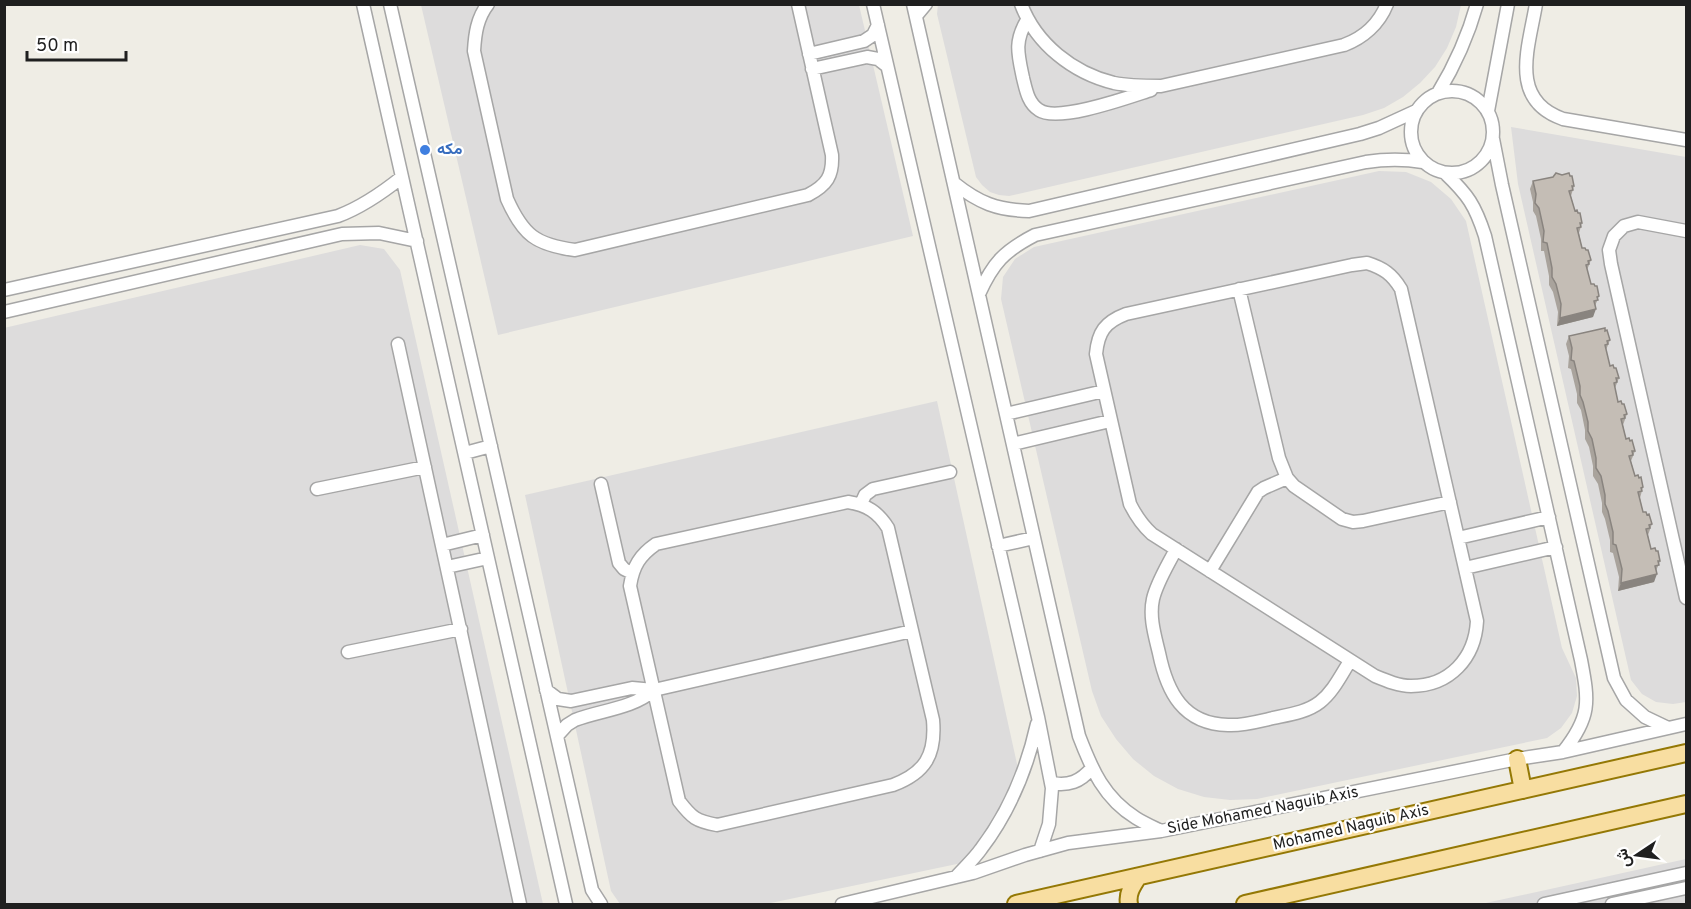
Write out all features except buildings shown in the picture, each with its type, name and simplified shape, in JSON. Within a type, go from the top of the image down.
[{"type":"main road","name":"Mohamed Naguib Axis","points":[[1018,904],[1686,753]]},
{"type":"main road","points":[[1517,759],[1523,790]]},
{"type":"main road","points":[[1245,904],[1686,804]]},
{"type":"main road","points":[[1129,904],[1130,888],[1138,877]]},
{"type":"street","points":[[363,4],[566,904]]},
{"type":"street","points":[[390,4],[596,903]]},
{"type":"street","points":[[488,4],[476,29],[474,51],[507,199],[516,220],[532,237],[553,247],[575,250],[808,195],[828,180],[832,167],[832,155],[798,4]]},
{"type":"street","points":[[873,4],[1052,783],[1049,824],[1040,851]]},
{"type":"street","points":[[926,4],[914,10],[1079,736],[1101,786],[1136,818],[1161,831]]},
{"type":"street","points":[[1022,4],[1027,20],[1040,37],[1073,66],[1093,76],[1125,85],[1161,87]]},
{"type":"street","points":[[1027,20],[1019,36],[1018,55],[1028,97],[1040,111],[1049,115],[1058,115],[1114,102],[1161,87],[1344,45],[1357,40],[1372,27],[1387,4]]},
{"type":"street","points":[[1438,93],[1462,47],[1477,4]]},
{"type":"street","points":[[1488,111],[1508,4]]},
{"type":"street","points":[[1536,4],[1525,68],[1528,88],[1539,105],[1554,116],[1563,119],[1686,140]]},
{"type":"street","points":[[809,54],[864,41],[873,35],[878,25]]},
{"type":"street","points":[[812,69],[867,57],[878,59],[888,66]]},
{"type":"street","points":[[1493,139],[1489,151],[1481,162],[1471,169],[1458,173],[1445,173],[1423,162],[1415,151],[1411,138],[1411,124],[1416,111],[1425,100],[1438,93],[1452,90],[1466,93],[1479,100],[1488,111],[1493,124],[1493,139],[1505,197],[1614,678],[1626,700],[1645,717],[1668,728]]},
{"type":"street","points":[[954,183],[970,196],[988,205],[1008,210],[1029,211],[1360,134],[1416,111]]},
{"type":"street","points":[[979,294],[1000,258],[1016,244],[1035,235],[1366,162],[1385,159],[1423,162]]},
{"type":"street","points":[[1445,173],[1464,191],[1477,212],[1485,236],[1586,685],[1586,710],[1578,734],[1563,752]]},
{"type":"street","points":[[4,290],[338,216],[371,200],[402,177]]},
{"type":"street","points":[[1686,231],[1638,222],[1624,226],[1614,236],[1609,250],[1686,598]]},
{"type":"street","points":[[4,312],[342,234],[379,233],[417,241]]},
{"type":"street","points":[[1366,263],[1381,267],[1393,276],[1401,289],[1478,621],[1477,636],[1468,655],[1454,671],[1442,679],[1410,686],[1375,676],[1152,534],[1135,515],[1130,504],[1110,421],[1096,354],[1097,340],[1103,328],[1113,319],[1126,314],[1239,289],[1366,263]]},
{"type":"street","points":[[1239,289],[1279,458],[1287,478],[1294,486],[1342,519],[1353,522],[1450,502]]},
{"type":"street","points":[[398,344],[520,904]]},
{"type":"street","points":[[1006,414],[1104,391]]},
{"type":"street","points":[[1013,444],[1110,421]]},
{"type":"street","points":[[465,453],[491,446]]},
{"type":"street","points":[[317,489],[425,467]]},
{"type":"street","points":[[861,504],[865,495],[873,489],[950,472]]},
{"type":"street","points":[[1210,571],[1258,492],[1287,478]]},
{"type":"street","points":[[601,484],[619,563],[632,573]]},
{"type":"street","points":[[848,502],[872,509],[888,528],[933,720],[935,737],[931,754],[922,768],[909,779],[893,785],[717,825],[702,822],[688,814],[680,801],[654,690],[630,586],[632,573],[637,561],[645,551],[657,544],[848,502]]},
{"type":"street","points":[[1458,538],[1549,517]]},
{"type":"street","points":[[442,545],[483,535]]},
{"type":"street","points":[[998,546],[1034,538]]},
{"type":"street","points":[[1465,568],[1556,547]]},
{"type":"street","points":[[1176,549],[1156,590],[1151,609],[1161,666],[1167,685],[1175,699],[1192,714],[1214,724],[1230,726],[1298,713],[1321,702],[1350,661]]},
{"type":"street","points":[[447,567],[488,558]]},
{"type":"street","points":[[348,652],[460,629]]},
{"type":"street","points":[[546,690],[558,699],[571,701],[632,688],[654,690],[912,631]]},
{"type":"street","points":[[557,736],[575,720],[633,704],[654,690]]},
{"type":"street","points":[[956,877],[988,840],[1014,795],[1029,757],[1038,717]]},
{"type":"street","name":"Side Mohamed Naguib Axis","points":[[842,904],[973,873],[1025,855],[1077,842],[1161,831],[1517,759],[1563,752],[1686,724]]},
{"type":"street","points":[[1052,783],[1063,785],[1074,783],[1092,768]]},
{"type":"street","points":[[1544,904],[1686,873]]},
{"type":"street","points":[[1629,885],[1632,900]]},
{"type":"street","points":[[1612,904],[1632,900],[1659,899],[1686,888]]},
{"type":"shaded area","points":[[938,4],[1461,5],[1456,27],[1435,67],[1403,97],[1384,108],[1363,115],[1009,196],[990,192],[976,177],[937,14]]},
{"type":"shaded area","points":[[421,5],[859,5],[913,236],[498,335]]},
{"type":"shaded area","points":[[1511,127],[1686,157],[1686,702],[1673,704],[1656,702],[1642,694],[1631,680],[1518,184]]},
{"type":"shaded area","points":[[1379,171],[1406,172],[1431,182],[1451,199],[1466,221],[1562,648],[1576,678],[1577,696],[1572,713],[1561,728],[1547,738],[1257,799],[1230,800],[1204,797],[1178,789],[1154,776],[1133,759],[1101,716],[1092,691],[1001,299],[1003,277],[1015,259],[1034,247]]},
{"type":"shaded area","points":[[360,245],[384,249],[400,270],[543,904],[5,904],[4,328]]},
{"type":"shaded area","points":[[937,401],[1019,773],[1016,798],[1008,821],[994,842],[976,860],[766,904],[620,904],[611,891],[525,495]]},
{"type":"shaded area","points":[[1686,859],[1686,904],[1481,904],[1573,884]]},
{"type":"place","name":"مكه","points":[[425,150]]}]
